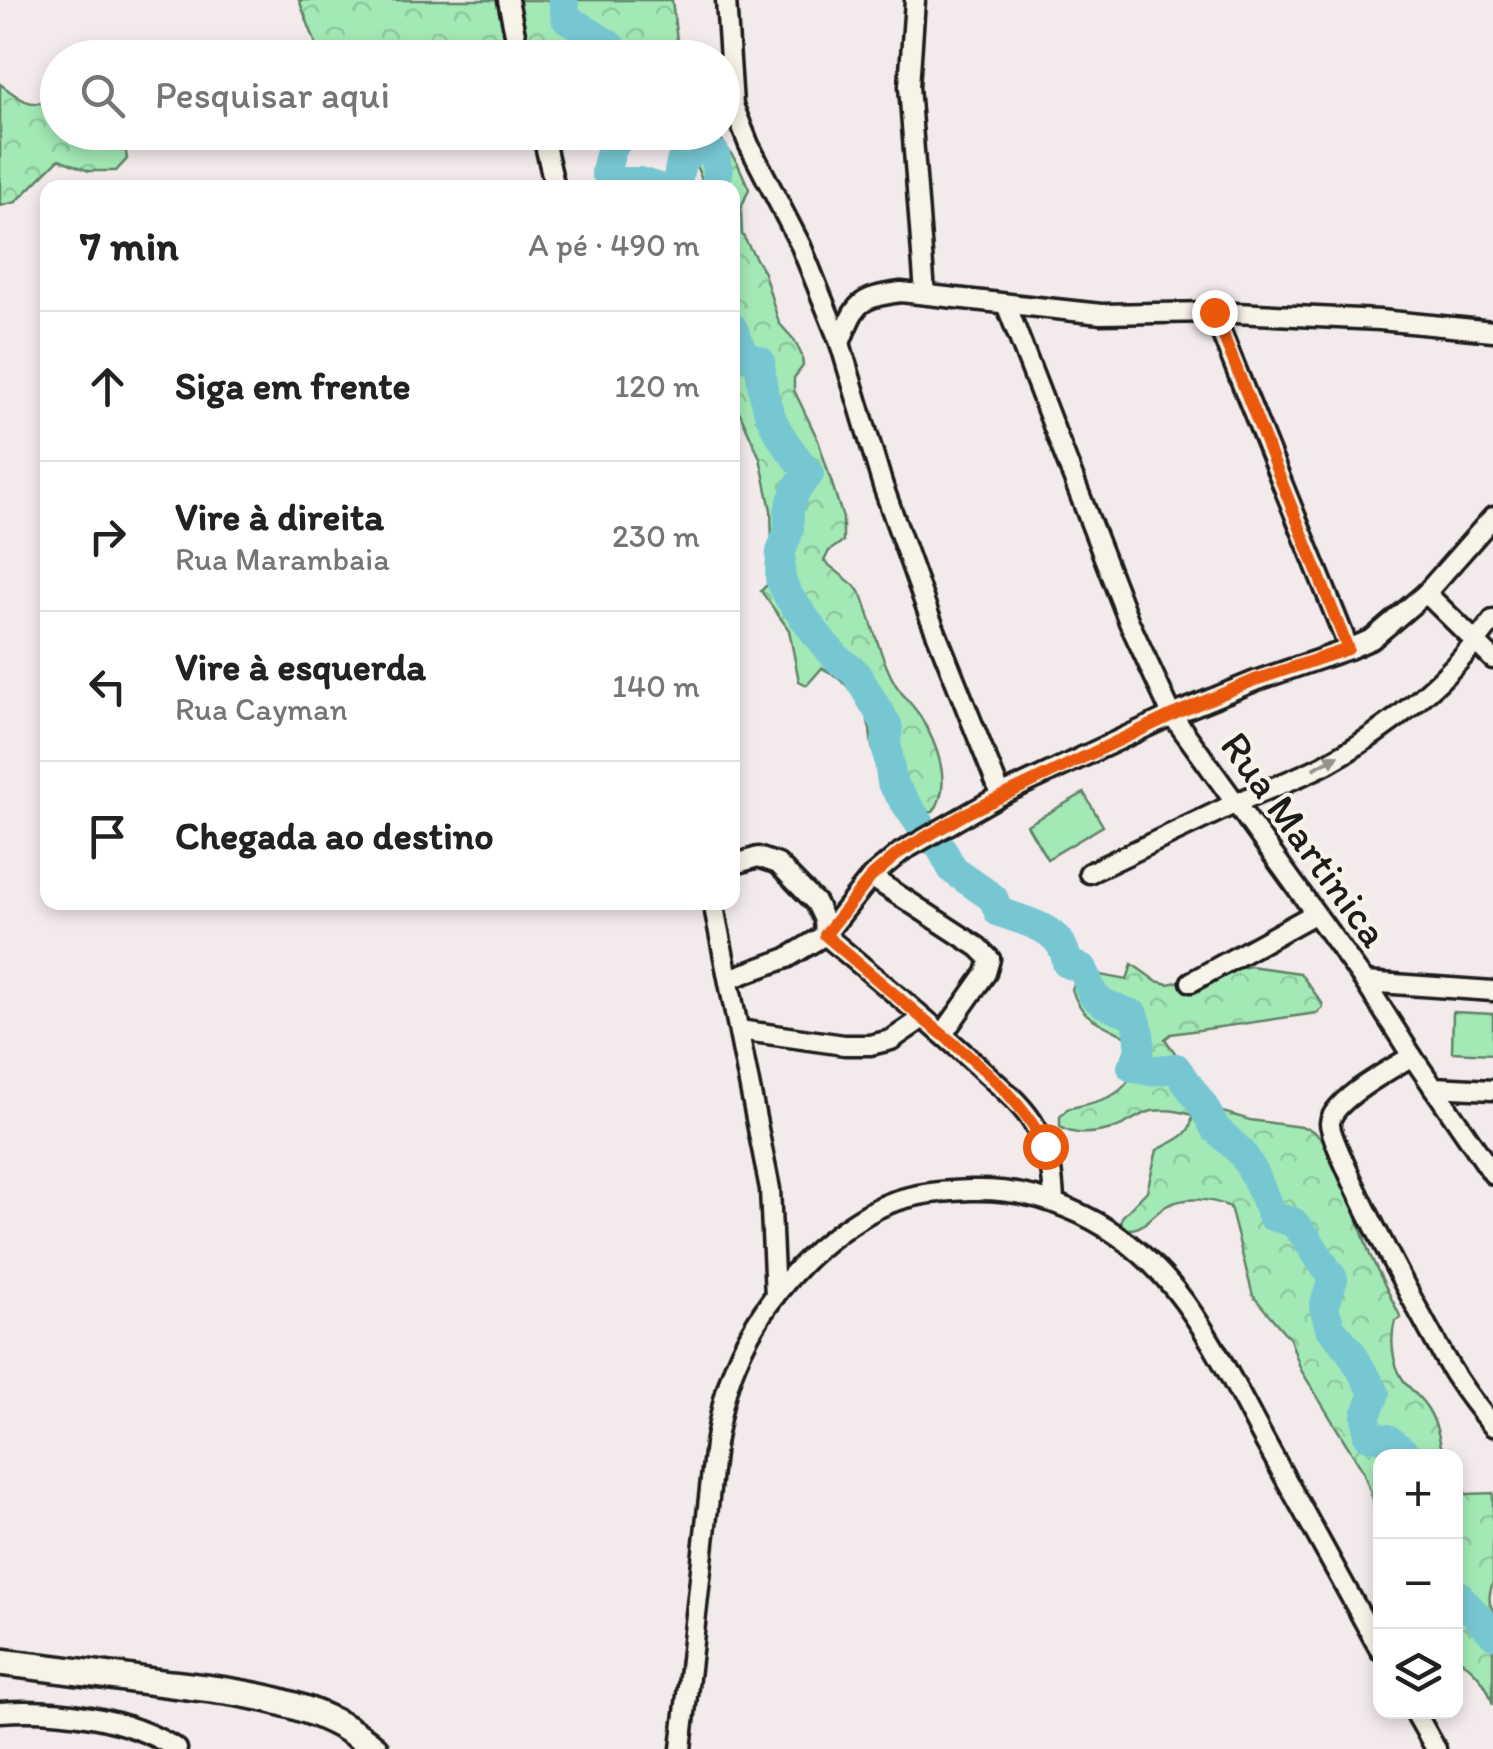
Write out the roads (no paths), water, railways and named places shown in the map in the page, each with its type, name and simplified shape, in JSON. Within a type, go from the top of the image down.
[{"type":"main road","points":[[0,1662],[286,1703],[341,1726],[375,1749]]},
{"type":"street","points":[[508,0],[516,40]]},
{"type":"street","points":[[726,0],[729,40]]},
{"type":"street","points":[[915,0],[909,86],[926,293]]},
{"type":"street","points":[[740,123],[800,246],[840,343],[883,486],[1001,795]]},
{"type":"street","points":[[546,150],[553,180]]},
{"type":"street","points":[[840,343],[854,310],[863,302],[901,292],[1101,314],[1214,312],[1380,320],[1493,332]]},
{"type":"street","name":"Rua Martinica","points":[[1006,304],[1128,622],[1172,715],[1365,982],[1493,1174]]},
{"type":"street","points":[[1214,312],[1348,649]]},
{"type":"street","points":[[729,979],[787,958],[825,935],[871,877],[900,852],[1001,795],[1255,680],[1372,639],[1426,593],[1493,517]]},
{"type":"street","points":[[1426,593],[1493,659]]},
{"type":"street","points":[[1089,873],[1322,766],[1376,733],[1409,709],[1476,643],[1493,620]]},
{"type":"street","points":[[740,863],[758,857],[778,864],[816,903],[824,920],[825,935],[1020,1106],[1034,1124],[1051,1162],[1054,1202]]},
{"type":"street","points":[[871,877],[978,947],[990,959],[986,973],[942,1034]]},
{"type":"street","points":[[715,910],[770,1189],[775,1296]]},
{"type":"street","points":[[1191,982],[1314,914]]},
{"type":"street","points":[[1365,982],[1493,992]]},
{"type":"street","points":[[739,1030],[870,1045],[891,1040],[923,1018]]},
{"type":"street","points":[[1412,1056],[1346,1099],[1330,1126],[1343,1162],[1432,1336],[1456,1378],[1493,1426]]},
{"type":"street","points":[[1433,1087],[1493,1090]]},
{"type":"street","points":[[681,1749],[715,1444],[737,1362],[775,1296],[814,1251],[874,1210],[906,1197],[986,1190],[1054,1202],[1108,1227],[1153,1262],[1213,1346],[1373,1637]]},
{"type":"street","points":[[0,1712],[24,1710],[94,1718],[133,1728],[177,1749]]},
{"type":"street","points":[[1419,1719],[1436,1749]]},
{"type":"waterway","points":[[563,0],[566,18],[602,40]]},
{"type":"waterway","points":[[612,150],[606,172],[615,180]]},
{"type":"waterway","points":[[678,180],[681,162],[693,150]]},
{"type":"waterway","points":[[706,150],[715,154],[716,180]]},
{"type":"waterway","points":[[740,345],[745,356],[760,361],[764,395],[773,422],[809,474],[796,489],[789,511],[780,579],[823,643],[855,672],[888,727],[886,742],[892,783],[953,870],[993,898],[999,912],[1051,934],[1064,951],[1067,963],[1083,969],[1093,995],[1134,1015],[1140,1042],[1132,1067],[1149,1071],[1176,1068],[1215,1128],[1242,1153],[1272,1216],[1293,1222],[1333,1279],[1324,1307],[1330,1327],[1350,1351],[1375,1393],[1366,1416],[1368,1436],[1388,1439],[1400,1449]]},
{"type":"waterway","points":[[1463,1601],[1493,1634]]}]
